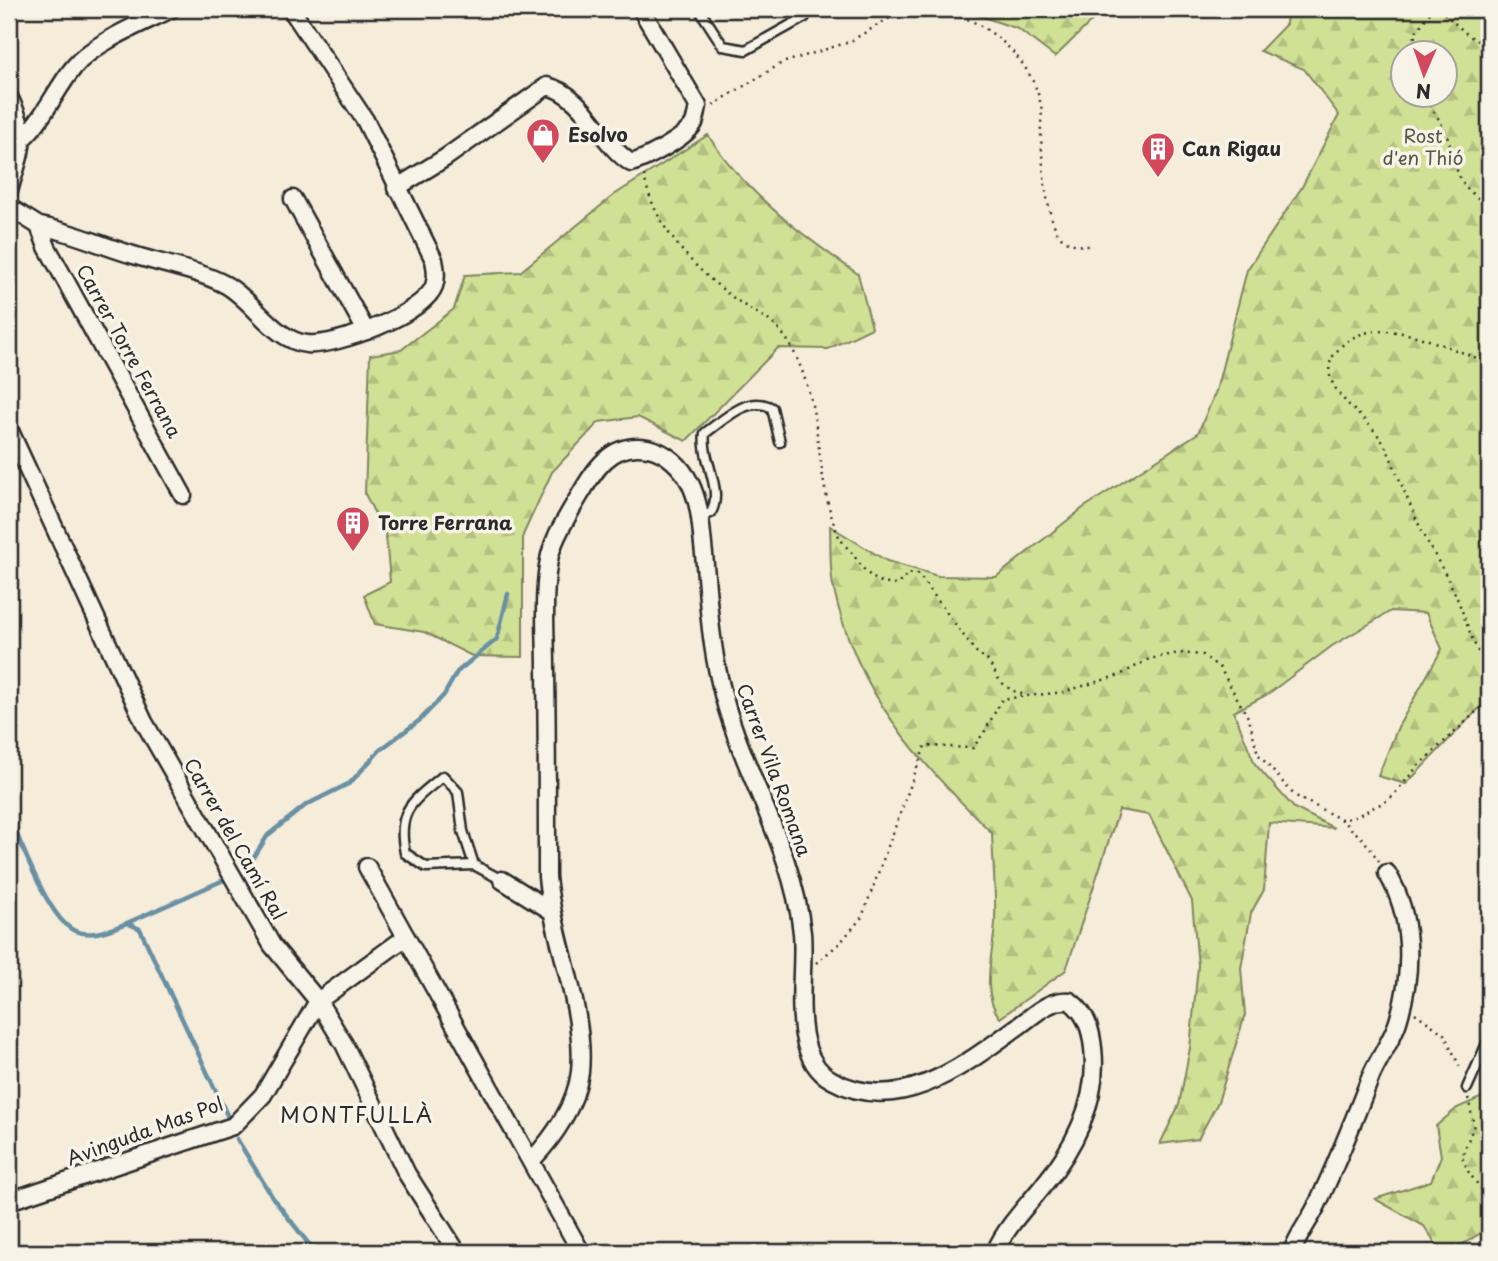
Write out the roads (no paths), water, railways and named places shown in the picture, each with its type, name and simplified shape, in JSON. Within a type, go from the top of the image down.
[{"type":"street","points":[[24,137],[35,127],[76,64],[126,31],[172,9]]},
{"type":"street","points":[[291,9],[365,120],[396,188],[445,158],[547,86],[560,89],[578,105],[617,154],[631,163],[644,159],[693,125],[698,106],[641,9]]},
{"type":"street","points":[[9,97],[22,122],[24,137],[9,191]]},
{"type":"street","name":"Carrer Torre Ferrana","points":[[9,207],[39,226],[67,231],[96,244],[225,284],[290,340],[308,344],[366,331],[422,301],[434,288],[434,260],[396,188]]},
{"type":"street","points":[[293,199],[366,331]]},
{"type":"street","name":"Carrer Torre Ferrana","points":[[39,226],[183,495]]},
{"type":"street","name":"Carrer del Camí Ral","points":[[9,429],[144,722],[272,945],[318,1002],[344,1044],[407,1174],[457,1252]]},
{"type":"street","name":"Carrer Vila Romana","points":[[532,1160],[552,1139],[575,1094],[580,1072],[570,989],[550,910],[547,877],[545,605],[550,553],[558,532],[604,459],[617,450],[631,447],[664,454],[678,465],[689,480],[700,517],[719,680],[732,725],[790,875],[802,934],[803,1036],[809,1059],[832,1080],[860,1089],[896,1091],[940,1079],[1052,1003],[1070,1001],[1084,1016],[1090,1032],[1094,1068],[1092,1091],[1079,1132],[1047,1181],[1003,1235],[995,1252]]},
{"type":"street","points":[[366,867],[582,1252]]},
{"type":"street","points":[[1292,1252],[1297,1236],[1315,1209],[1374,1070],[1399,1019],[1409,952],[1407,922],[1397,890],[1387,873]]},
{"type":"street","points":[[502,880],[550,910]]},
{"type":"street","points":[[318,1002],[406,937]]},
{"type":"street","name":"Avinguda Mas Pol","points":[[9,1201],[233,1126],[263,1095],[290,1054],[318,1002]]},
{"type":"lane","points":[[699,9],[723,46],[746,50],[805,17]]},
{"type":"lane","points":[[700,517],[711,513],[716,496],[703,444],[705,433],[750,403],[765,404],[772,408],[780,442]]},
{"type":"lane","points":[[474,865],[463,831],[458,792],[443,776],[410,804],[404,816],[401,835],[405,853],[426,867],[474,865],[502,880]]},
{"type":"lane","points":[[1467,1088],[1489,1039]]},
{"type":"waterway","points":[[249,865],[268,835],[306,805],[350,783],[380,750],[420,720],[444,695],[457,672],[497,639],[508,594]]},
{"type":"waterway","points":[[9,816],[46,897],[65,924],[75,931],[88,934],[127,923],[140,929],[228,1117]]},
{"type":"waterway","points":[[127,923],[226,879]]},
{"type":"waterway","points":[[237,1139],[273,1198],[315,1252]]},
{"type":"place","name":"Esolvo","points":[[543,165]]},
{"type":"place","name":"Can Rigau","points":[[1158,179]]},
{"type":"place","name":"Torre Ferrana","points":[[353,553]]},
{"type":"district","name":"MONTFULLÀ","points":[[357,1116]]},
{"type":"park label","name":"Rost d'en Thió","points":[[1423,147]]}]
